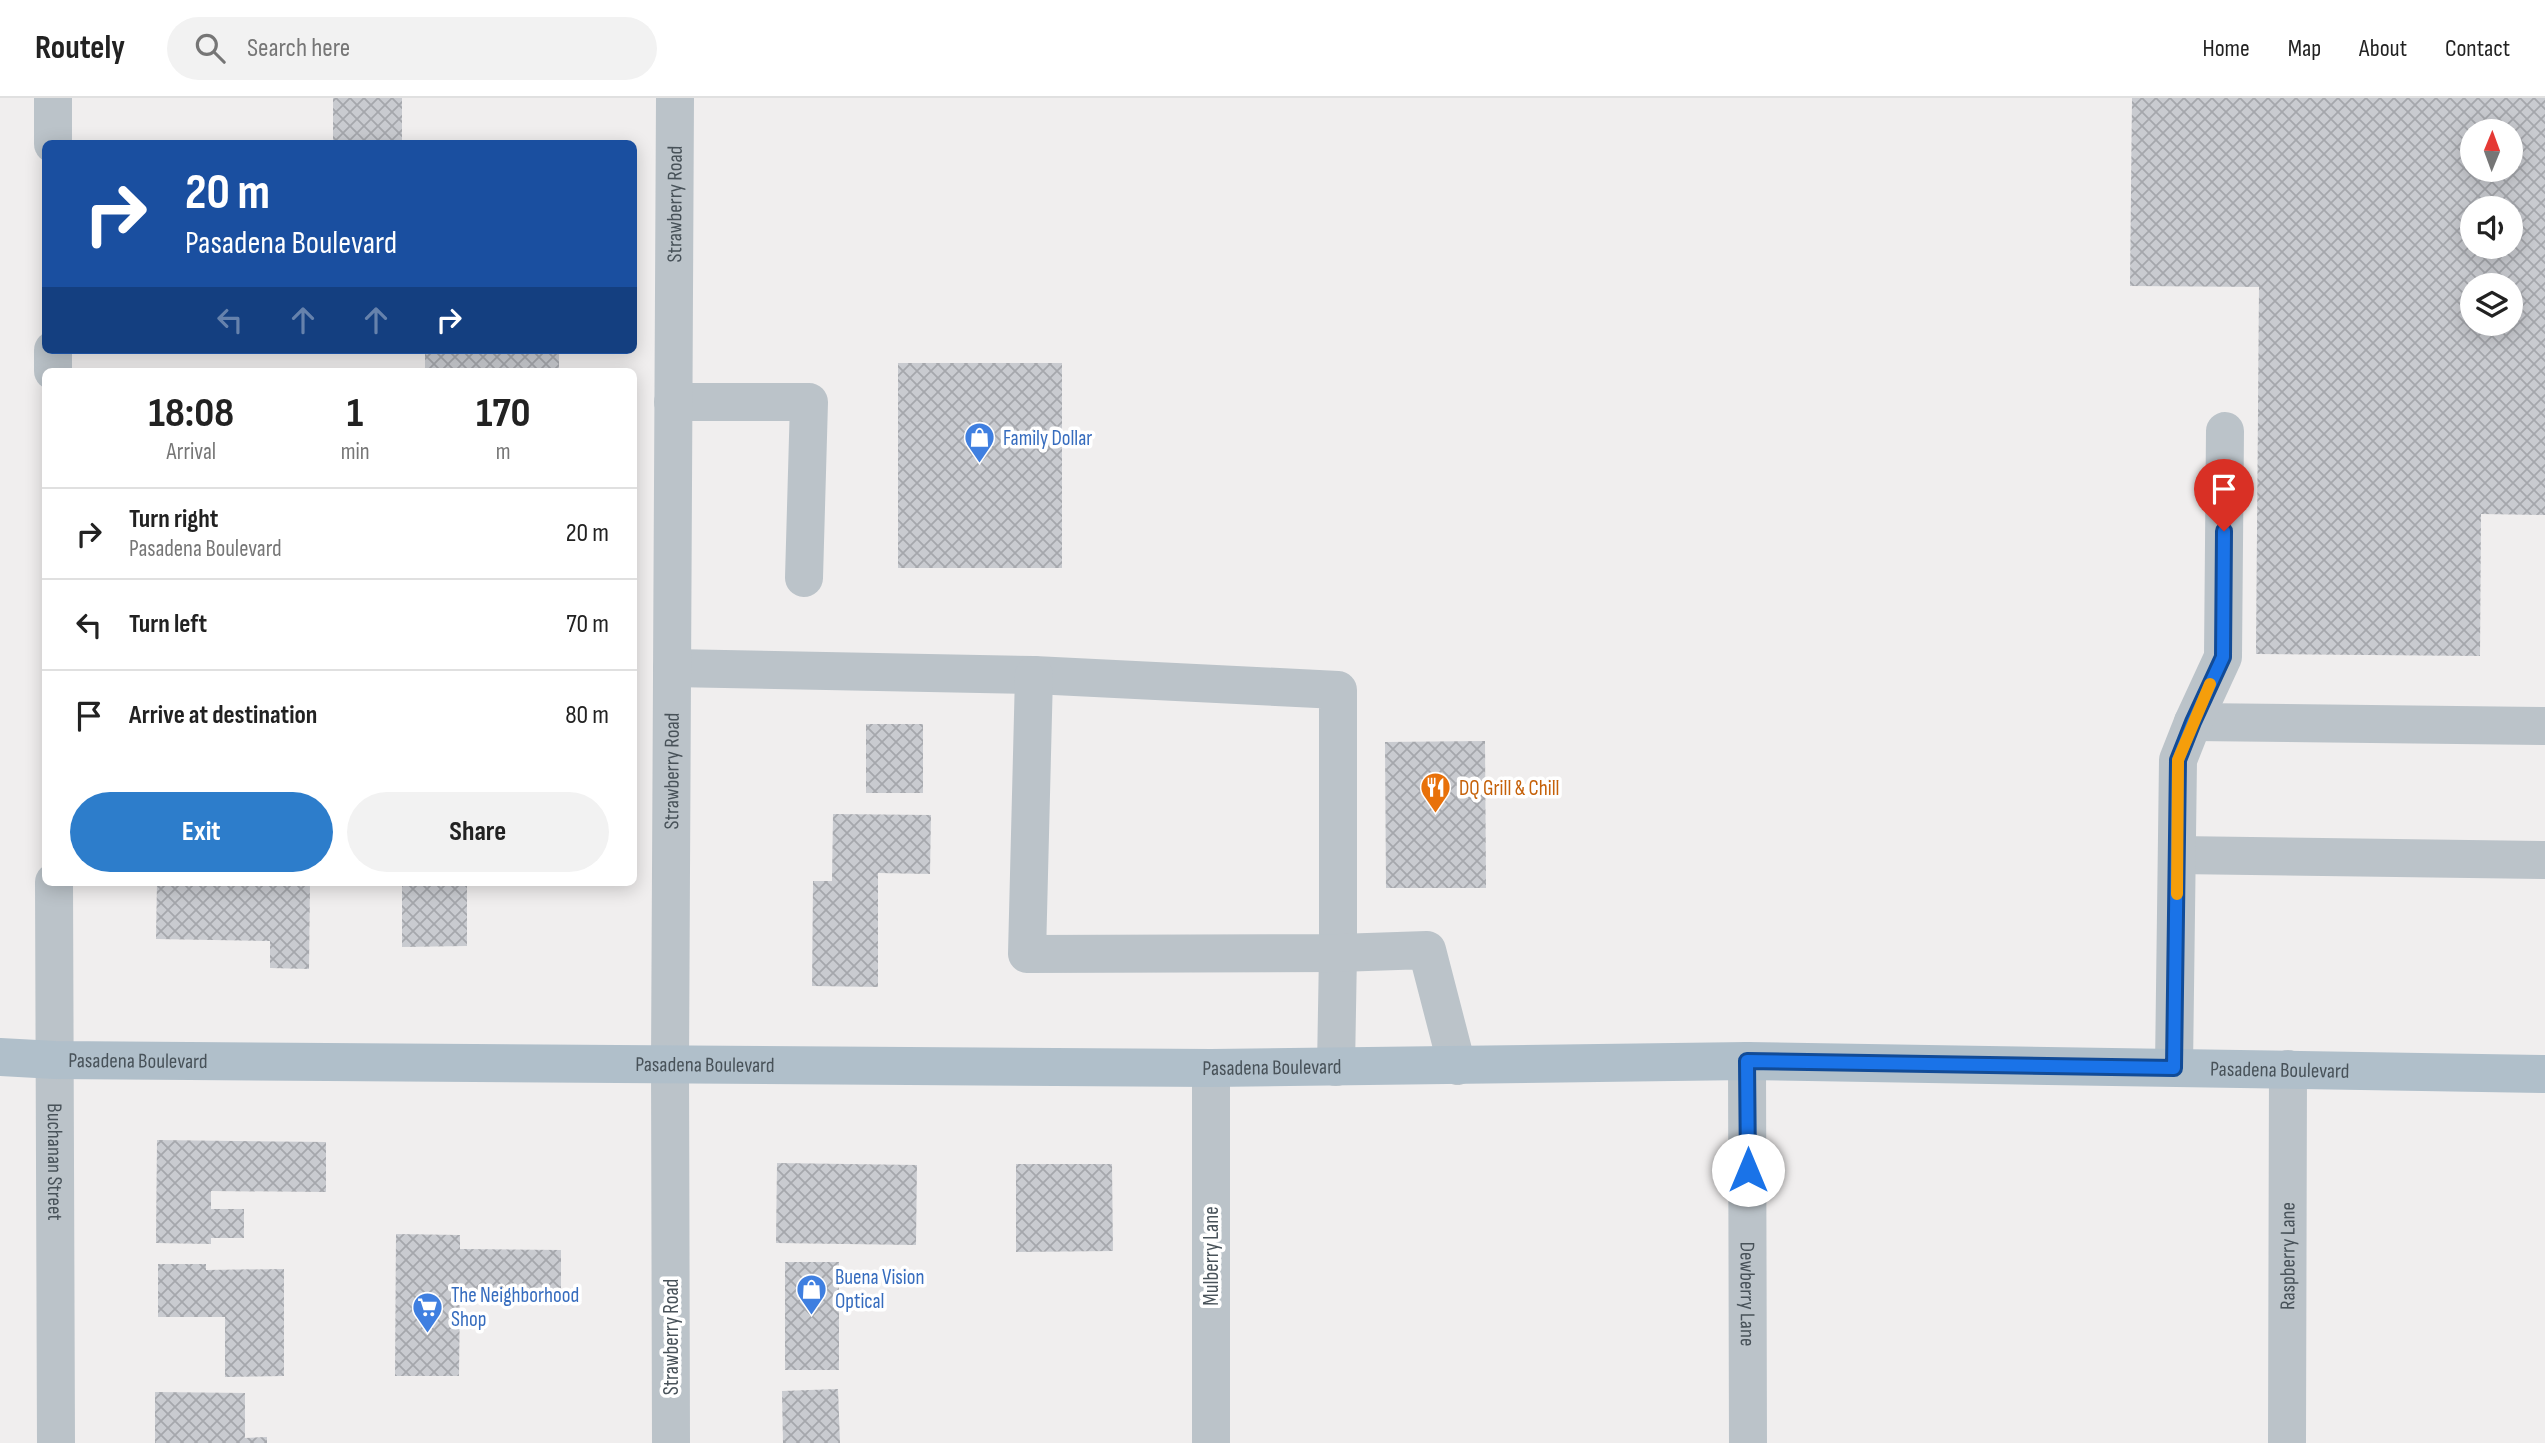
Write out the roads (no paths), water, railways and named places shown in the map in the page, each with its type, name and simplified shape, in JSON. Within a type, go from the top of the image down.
[{"type":"main road","name":"Pasadena Boulevard","points":[[0,1057],[55,1060],[1211,1068],[1747,1061],[2545,1074]]},
{"type":"street","points":[[52,98],[53,140]]},
{"type":"street","name":"Strawberry Road","points":[[671,1443],[670,1064],[675,98]]},
{"type":"street","points":[[673,402],[809,402],[804,578]]},
{"type":"street","points":[[2174,1068],[2178,760],[2223,657],[2225,431]]},
{"type":"street","points":[[672,668],[1034,675],[1338,690],[1336,1067]]},
{"type":"street","points":[[1034,675],[1027,954],[1338,953],[1427,950],[1457,1066]]},
{"type":"street","points":[[2193,722],[2545,726]]},
{"type":"street","points":[[2177,855],[2545,860]]},
{"type":"street","name":"Buchanan Street","points":[[54,886],[56,1443]]},
{"type":"street","name":"Dewberry Lane","points":[[1747,1061],[1748,1443]]},
{"type":"street","name":"Mulberry Lane","points":[[1211,1068],[1211,1443]]},
{"type":"street","name":"Raspberry Lane","points":[[2287,1443],[2288,1069]]},
{"type":"place","name":"Family Dollar","points":[[980,465]]},
{"type":"place","name":"DQ Grill & Chill","points":[[1436,815]]},
{"type":"place","name":"Buena Vision Optical","points":[[812,1316]]},
{"type":"place","name":"The Neighborhood Shop","points":[[428,1334]]}]
